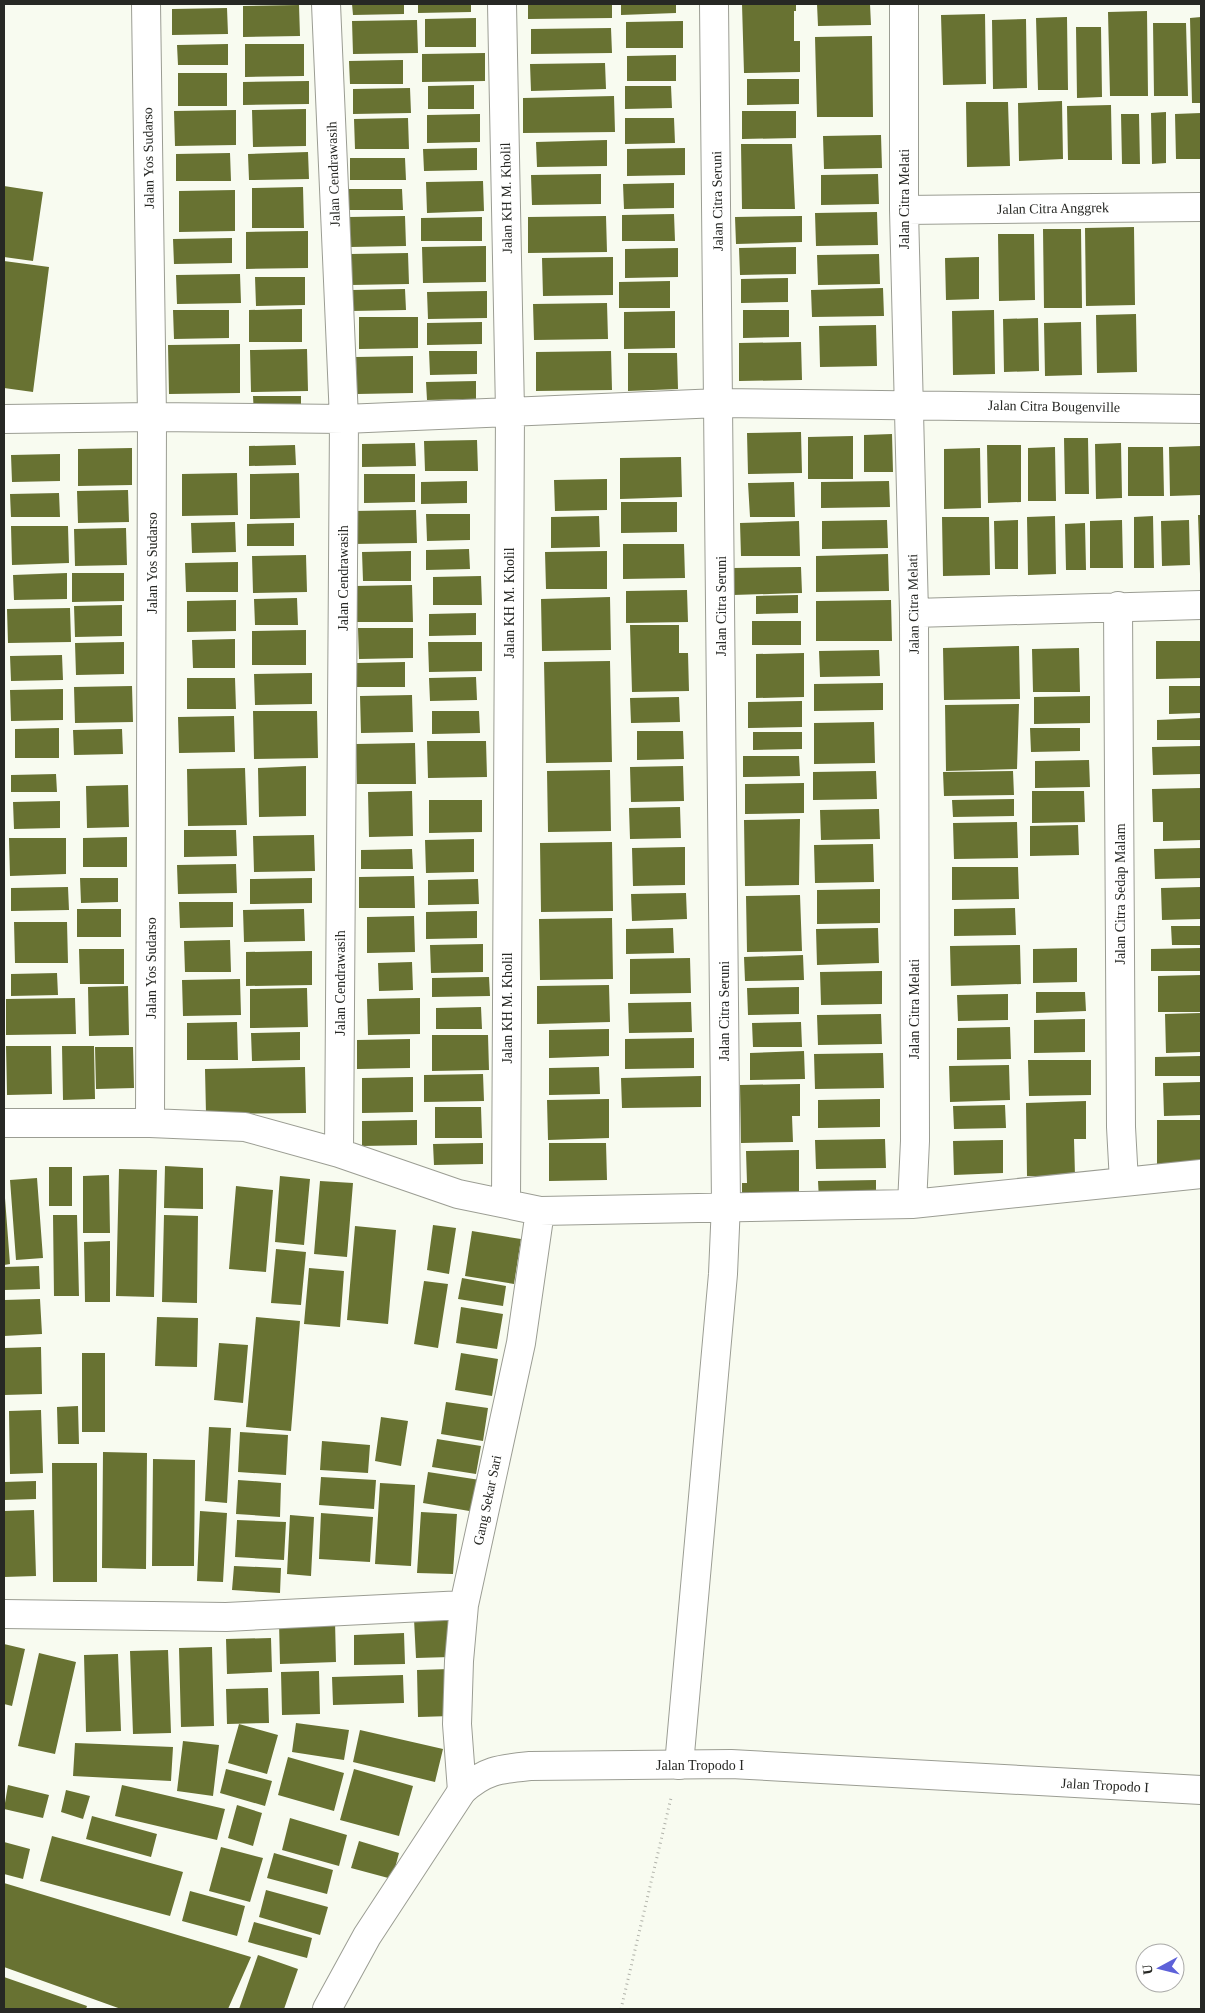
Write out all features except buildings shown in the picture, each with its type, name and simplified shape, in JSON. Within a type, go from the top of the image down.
[{"type":"street","name":"Jalan Yos Sudarso","points":[[146,4],[152,416],[150,1122]]},
{"type":"street","name":"Jalan Cendrawasih","points":[[326,4],[344,419],[339,1153]]},
{"type":"street","name":"Jalan KH M. Kholil","points":[[502,4],[510,411],[506,1203]]},
{"type":"street","name":"Jalan Citra Seruni","points":[[679,1764],[723,1274],[726,1208],[714,4]]},
{"type":"street","name":"Jalan Citra Melati","points":[[904,4],[904,210],[914,613],[914,1141],[912,1204]]},
{"type":"street","name":"Jalan Citra Anggrek","points":[[904,210],[1201,207]]},
{"type":"street","name":"Jalan Citra Bougenville","points":[[4,419],[152,416],[344,419],[719,403],[1201,408]]},
{"type":"street","points":[[914,613],[1201,604]]},
{"type":"street","name":"Jalan Citra Sedap Malam","points":[[1118,606],[1121,1117],[1124,1182]]},
{"type":"street","points":[[4,1123],[150,1122],[245,1128],[339,1153],[458,1194],[540,1211],[912,1204],[1201,1174]]},
{"type":"street","name":"Gang Sekar Sari","points":[[462,1791],[457,1724],[459,1660],[464,1605],[522,1343],[540,1211]]},
{"type":"street","points":[[4,1614],[226,1617],[464,1605]]},
{"type":"street","name":"Jalan Tropodo I","points":[[327,2009],[367,1936],[462,1791],[478,1776],[503,1769],[530,1766],[731,1764],[1201,1790]]},
{"type":"path","points":[[621,2009],[679,1764]]}]
